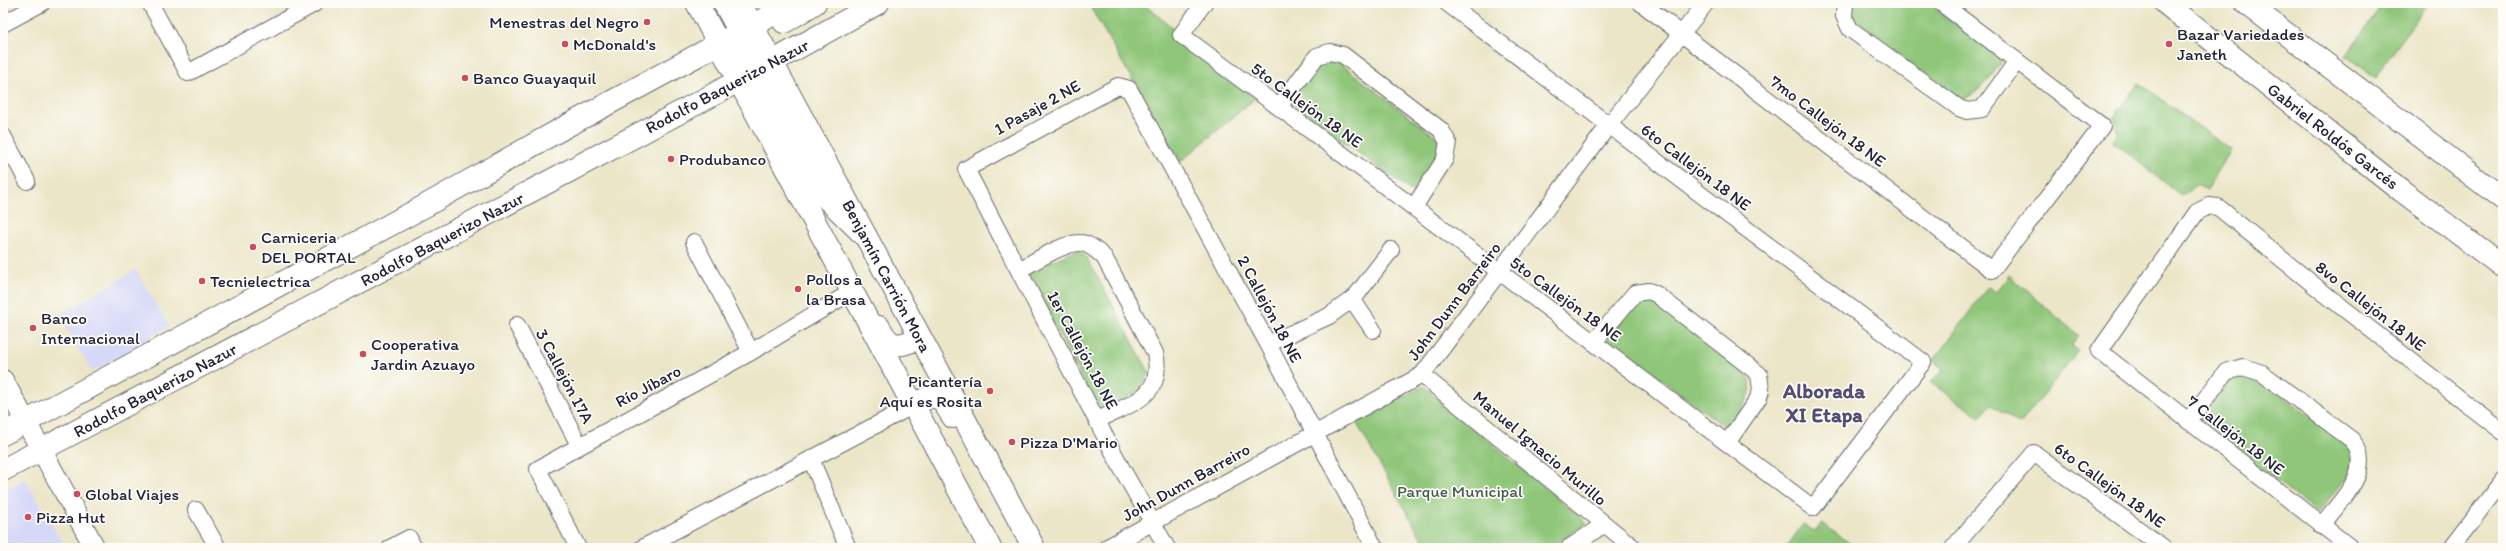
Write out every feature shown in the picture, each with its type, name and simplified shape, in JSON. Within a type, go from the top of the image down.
[{"type":"main road","name":"Benjamín Carrión Mora","points":[[697,3],[719,44],[751,72],[865,236],[1034,548]]},
{"type":"main road","points":[[724,3],[748,38]]},
{"type":"main road","points":[[740,3],[748,38],[758,61],[751,72],[737,55],[748,38],[794,3]]},
{"type":"main road","points":[[719,44],[734,43],[748,38],[815,3]]},
{"type":"main road","name":"Rodolfo Baquerizo Nazur","points":[[3,470],[878,3]]},
{"type":"main road","name":"Gabriel Roldós Garcés","points":[[2165,3],[2402,191],[2503,267]]},
{"type":"main road","points":[[2246,3],[2503,199]]},
{"type":"main road","name":"Rodolfo Baquerizo Nazur","points":[[3,434],[719,44]]},
{"type":"main road","name":"Benjamín Carrión Mora","points":[[751,72],[853,291],[990,548]]},
{"type":"main road","points":[[853,291],[862,298],[889,342],[902,345],[920,337]]},
{"type":"main road","points":[[914,405],[929,397],[940,397],[970,445],[991,469]]},
{"type":"street","points":[[3,24],[42,3]]},
{"type":"street","points":[[150,3],[188,73],[314,4]]},
{"type":"street","name":"5to Callejón 18 NE","points":[[1204,3],[1181,35],[1414,207],[1499,274],[1594,342],[1813,508]]},
{"type":"street","name":"6to Callejón 18 NE","points":[[1446,3],[1923,362],[1813,508]]},
{"type":"street","name":"7mo Callejón 18 NE","points":[[1641,3],[1992,270],[2102,126],[2017,61]]},
{"type":"street","name":"John Dunn Barreiro","points":[[1106,548],[1422,375],[1609,125],[1683,35],[1706,3]]},
{"type":"street","points":[[1845,3],[1844,16],[1850,29],[1959,108],[1967,111],[1982,109],[2017,61],[1941,3]]},
{"type":"street","points":[[1279,107],[1317,56],[1330,52],[1343,55],[1441,130],[1448,142],[1445,159],[1414,207]]},
{"type":"street","name":"1 Pasaje 2 NE","points":[[966,169],[1113,87],[1123,86],[1129,89]]},
{"type":"street","name":"2 Callejón 18 NE","points":[[1129,89],[1268,344],[1375,548]]},
{"type":"street","points":[[3,136],[27,181]]},
{"type":"street","name":"1er Callejón 18 NE","points":[[966,169],[1098,420],[1122,469],[1167,548]]},
{"type":"street","name":"8vo Callejón 18 NE","points":[[2099,351],[2197,212],[2209,206],[2218,207],[2325,294],[2503,432]]},
{"type":"street","points":[[694,242],[751,352]]},
{"type":"street","points":[[1019,270],[1068,245],[1080,243],[1093,247],[1104,257],[1155,353],[1158,367],[1156,382],[1147,394],[1098,420]]},
{"type":"street","points":[[1268,344],[1329,316],[1352,299],[1391,250]]},
{"type":"street","name":"Río Jíbaro","points":[[578,548],[538,469],[579,445],[751,352],[853,291]]},
{"type":"street","points":[[1594,342],[1635,293],[1649,292],[1662,299],[1759,374],[1761,390],[1759,397],[1727,443]]},
{"type":"street","points":[[1352,299],[1372,330]]},
{"type":"street","name":"3 Callejón 17A","points":[[517,325],[579,445]]},
{"type":"street","name":"7 Callejón 18 NE","points":[[2099,351],[2351,548]]},
{"type":"street","points":[[2188,421],[2226,372],[2243,367],[2262,373],[2352,440],[2358,448],[2361,458],[2358,478],[2321,526]]},
{"type":"street","name":"Manuel Ignacio Murillo","points":[[1422,375],[1603,525],[1634,548]]},
{"type":"street","points":[[3,380],[95,548]]},
{"type":"street","points":[[642,548],[914,405]]},
{"type":"street","name":"6to Callejón 18 NE","points":[[1953,548],[2034,453],[2164,548]]},
{"type":"street","points":[[811,459],[848,548]]},
{"type":"street","points":[[2451,548],[2503,480]]},
{"type":"street","points":[[196,510],[218,548]]},
{"type":"street","points":[[1569,548],[1603,525]]},
{"type":"street","points":[[390,548],[409,538],[414,548]]},
{"type":"shaded area","points":[[136,270],[169,326],[92,372],[59,315]]},
{"type":"shaded area","points":[[25,479],[66,548],[3,548],[3,491]]},
{"type":"green space","points":[[1088,3],[1142,3],[1258,96],[1180,162]]},
{"type":"green space","points":[[1853,3],[1926,3],[2003,60],[1977,91],[1964,99],[1956,101],[1854,26],[1849,14]]},
{"type":"green space","points":[[2384,3],[2429,3],[2375,77],[2346,56]]},
{"type":"green space","points":[[1326,61],[1337,61],[1439,139],[1440,147],[1437,162],[1429,175],[1414,193],[1289,102],[1316,65]]},
{"type":"green space","points":[[2139,83],[2231,150],[2207,190],[2196,185],[2182,196],[2113,142],[2118,134],[2114,117]]},
{"type":"green space","points":[[1079,250],[1087,258],[1150,374],[1135,393],[1100,413],[1026,271]]},
{"type":"green space","points":[[2009,275],[2079,336],[2071,346],[2078,351],[2020,424],[1992,405],[1980,417],[1931,383],[1943,368],[1933,361],[1988,287],[1997,292]]},
{"type":"green space","points":[[1642,298],[1650,300],[1746,373],[1750,380],[1749,395],[1742,408],[1727,428],[1605,338]]},
{"type":"green space","points":[[2242,374],[2254,375],[2345,442],[2354,452],[2352,471],[2318,513],[2198,421],[2229,380]]},
{"type":"green space","name":"Parque Municipal","points":[[1423,386],[1587,523],[1549,548],[1427,548],[1356,422]]},
{"type":"green space","points":[[1822,523],[1856,548],[1786,548],[1803,524],[1815,532]]},
{"type":"place","name":"Menestras del Negro","points":[[647,22]]},
{"type":"place","name":"McDonald's","points":[[565,44]]},
{"type":"place","name":"Bazar Variedades Janeth","points":[[2169,44]]},
{"type":"place","name":"Banco Guayaquil","points":[[465,78]]},
{"type":"place","name":"Produbanco","points":[[671,159]]},
{"type":"place","name":"Carniceria DEL PORTAL","points":[[253,247]]},
{"type":"place","name":"Tecnielectrica","points":[[202,281]]},
{"type":"place","name":"Pollos a la Brasa","points":[[798,289]]},
{"type":"place","name":"Banco Internacional","points":[[33,328]]},
{"type":"place","name":"Cooperativa Jardin Azuayo","points":[[363,354]]},
{"type":"place","name":"Picantería Aquí es Rosita","points":[[990,391]]},
{"type":"place","name":"Pizza D'Mario","points":[[1012,442]]},
{"type":"place","name":"Global Viajes","points":[[77,494]]},
{"type":"place","name":"Pizza Hut","points":[[28,517]]},
{"type":"district","name":"Alborada XI Etapa","points":[[1824,403]]}]
